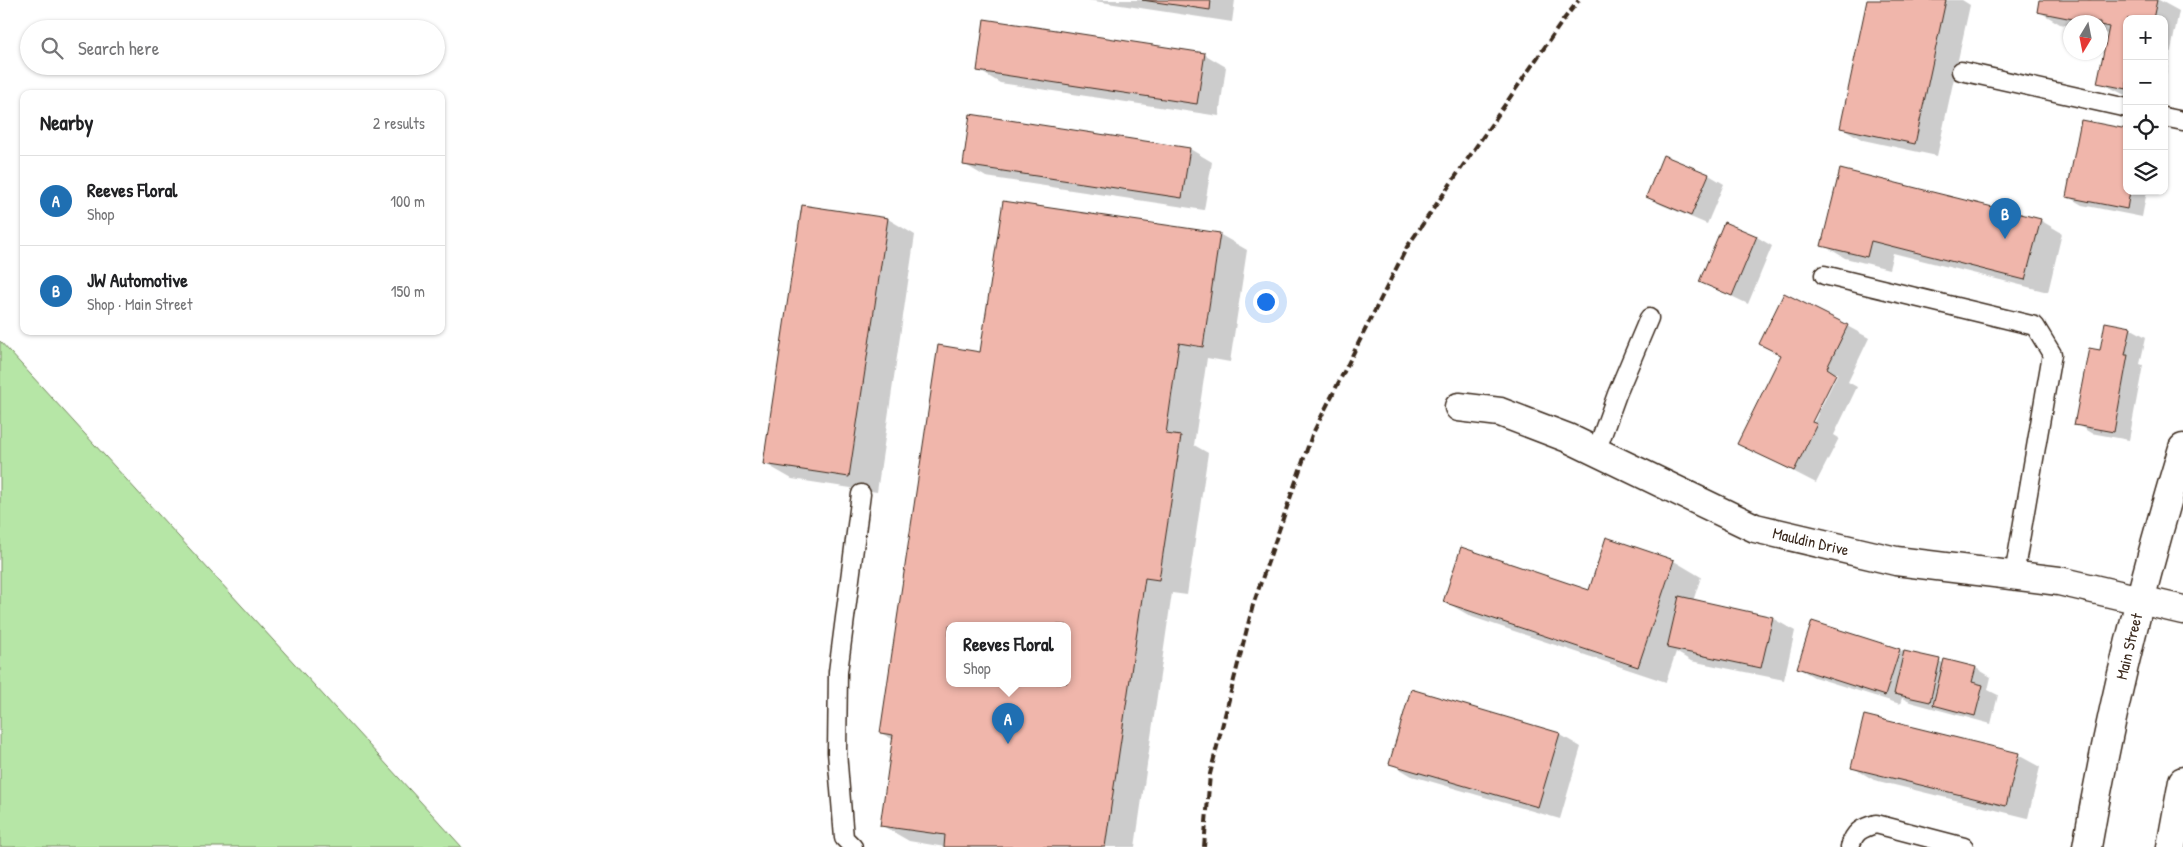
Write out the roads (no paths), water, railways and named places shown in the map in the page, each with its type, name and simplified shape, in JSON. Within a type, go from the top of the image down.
[{"type":"street","name":"Mauldin Drive","points":[[1459,407],[1500,412],[1568,438],[1755,528],[1896,561],[2059,581],[2183,610]]},
{"type":"street","name":"Main Street","points":[[2087,847],[2113,717],[2140,601],[2183,448]]},
{"type":"street","points":[[2170,847],[2182,789]]},
{"type":"lane","points":[[1962,71],[2123,107]]},
{"type":"lane","points":[[2168,118],[2183,121]]},
{"type":"lane","points":[[1824,274],[2035,326],[2052,354],[2014,575]]},
{"type":"lane","points":[[1596,452],[1617,394],[1649,318]]},
{"type":"lane","points":[[853,847],[844,838],[837,752],[838,672],[860,494]]},
{"type":"lane","points":[[1850,847],[1853,838],[1861,828],[1876,824],[1964,847]]},
{"type":"railway","points":[[1204,847],[1210,774],[1253,605],[1312,435],[1407,247],[1579,0]]},
{"type":"place","name":"JW Automotive","points":[[2005,239]]},
{"type":"place","name":"Reeves Floral","points":[[1008,744]]}]
